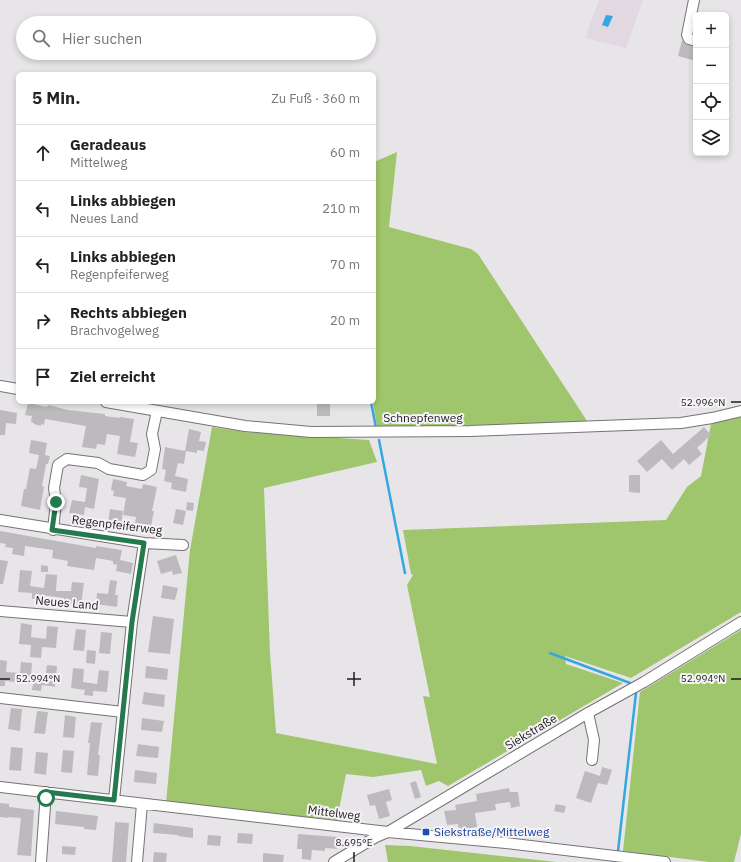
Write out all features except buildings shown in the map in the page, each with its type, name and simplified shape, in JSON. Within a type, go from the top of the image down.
[{"type":"street","points":[[693,40],[689,39],[687,35],[694,0]]},
{"type":"street","points":[[0,386],[16,389]]},
{"type":"street","name":"Schnepfenweg","points":[[117,404],[245,426],[311,432],[494,430],[681,423],[741,411]]},
{"type":"street","points":[[52,530],[56,502],[54,488],[58,465],[67,459],[98,464],[108,469],[143,475],[151,470],[155,449],[152,434],[157,411]]},
{"type":"street","name":"Regenpfeiferweg","points":[[0,520],[52,530],[144,543],[183,545]]},
{"type":"street","points":[[114,800],[132,622],[144,543]]},
{"type":"street","name":"Neues Land","points":[[0,610],[132,622]]},
{"type":"street","name":"Siekstraße","points":[[334,862],[376,837],[388,832],[588,713],[644,682],[741,622]]},
{"type":"street","points":[[0,698],[123,712]]},
{"type":"street","points":[[588,713],[594,740],[592,760]]},
{"type":"street","name":"Mittelweg","points":[[0,787],[46,792],[101,802],[114,800],[665,862]]},
{"type":"street","points":[[41,862],[46,792]]},
{"type":"street","points":[[137,862],[142,804]]},
{"type":"shaded area","points":[[599,0],[643,0],[626,48],[585,38]]},
{"type":"green space","points":[[397,152],[389,227],[471,249],[478,254],[589,424],[377,427],[373,404],[376,404],[376,161]]},
{"type":"green space","points":[[741,414],[741,612],[631,678],[565,656],[566,664],[623,683],[448,786],[439,781],[426,786],[421,770],[373,777],[346,774],[337,820],[166,803],[190,550],[212,427],[245,432],[369,440],[377,462],[264,488],[270,653],[276,733],[437,764],[423,696],[430,697],[407,585],[413,575],[411,574],[403,530],[666,520],[687,487],[701,476],[711,424]]},
{"type":"green space","points":[[741,630],[741,834],[734,862],[709,862],[623,851],[640,692]]},
{"type":"green space","points":[[385,845],[410,846],[557,862],[388,862]]},
{"type":"water","points":[[606,15],[613,16],[608,27],[602,25]]},
{"type":"waterway","points":[[371,404],[376,428]]},
{"type":"waterway","points":[[379,440],[405,573]]},
{"type":"waterway","points":[[550,653],[630,683]]},
{"type":"waterway","points":[[618,851],[636,693]]},
{"type":"place","name":"Siekstraße/Mittelweg","points":[[426,832]]},
{"type":"route","points":[[46,798],[46,792],[114,800],[132,622],[144,543],[52,530],[56,502]]}]
